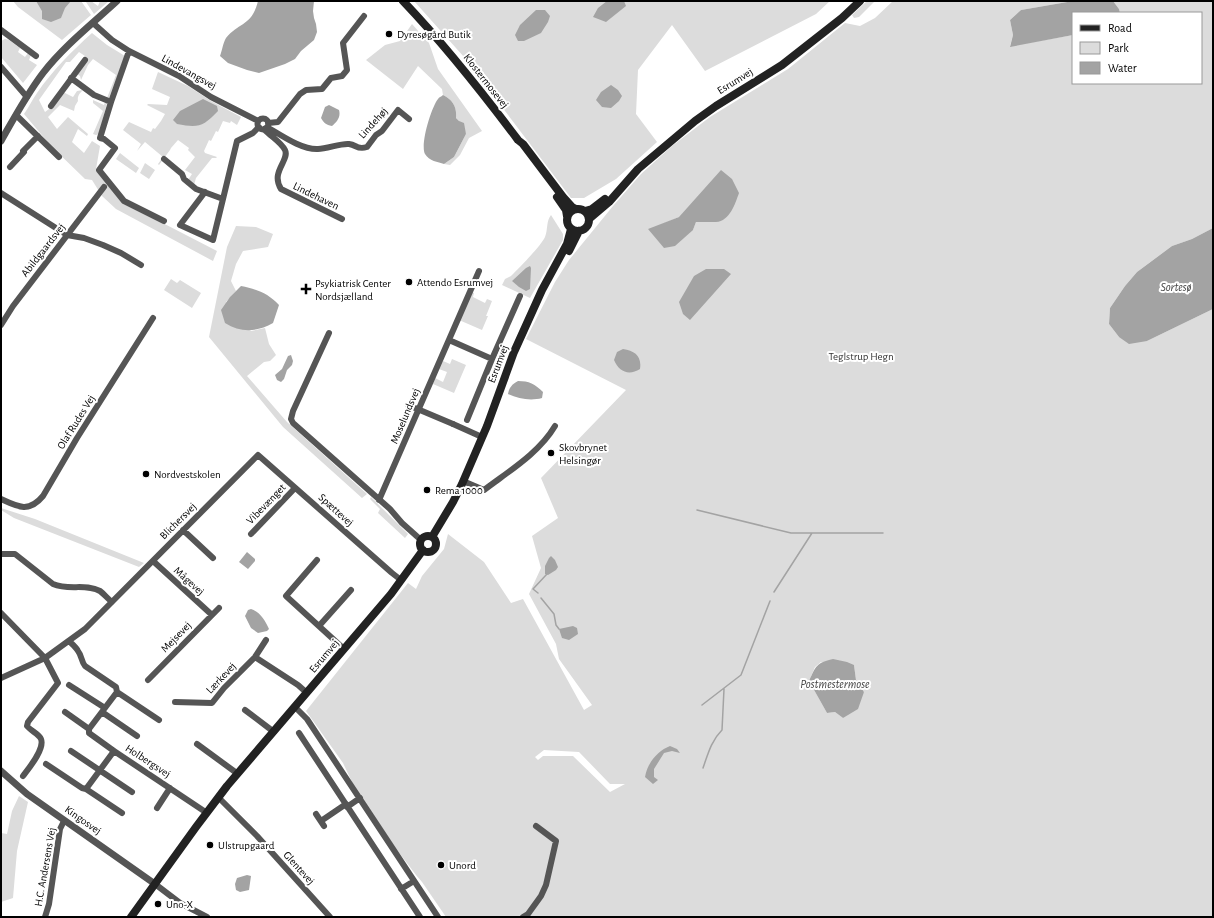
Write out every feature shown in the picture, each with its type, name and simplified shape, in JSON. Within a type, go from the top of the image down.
[{"type":"main road","name":"Klostermosevej","points":[[403,1],[432,31],[518,140],[523,144],[563,197],[572,207],[576,209]]},
{"type":"main road","name":"Esrumvej","points":[[587,215],[609,202],[638,169],[698,118],[782,65],[836,23],[860,1]]},
{"type":"main road","name":"Klostermosevej","points":[[518,140],[520,147],[563,205],[568,216]]},
{"type":"main road","points":[[576,209],[579,209],[587,215],[587,227],[584,230],[575,230],[567,223],[568,216],[576,209]]},
{"type":"main road","name":"Esrumvej","points":[[432,537],[453,502],[463,481],[524,327],[538,300],[568,254],[575,230]]},
{"type":"main road","points":[[425,536],[432,537],[436,543],[435,548],[431,551],[423,550],[421,540],[425,536]]},
{"type":"main road","name":"Esrumvej","points":[[131,917],[207,813],[238,774],[402,580],[423,550]]},
{"type":"street","points":[[1,141],[3,132],[16,116],[26,97],[43,73],[59,54],[117,1]]},
{"type":"street","points":[[205,192],[180,225],[213,240],[237,141],[263,126],[278,122],[300,94],[306,90],[322,89],[331,78],[342,76],[347,70],[343,44],[364,16]]},
{"type":"street","name":"Lindevangsvej","points":[[93,24],[112,40],[129,51],[179,76],[211,97],[263,126],[306,147],[319,149],[349,144]]},
{"type":"street","points":[[2,33],[36,56]]},
{"type":"street","points":[[129,51],[100,138],[104,139],[115,148],[99,170],[124,200],[164,221]]},
{"type":"street","points":[[51,106],[84,60]]},
{"type":"street","points":[[1,68],[26,97]]},
{"type":"street","points":[[71,78],[94,95],[111,102]]},
{"type":"street","name":"Lindehøj","points":[[349,144],[358,148],[367,148],[376,135],[382,131],[398,110],[409,119]]},
{"type":"street","points":[[16,116],[59,157]]},
{"type":"street","name":"Lindehaven","points":[[263,126],[268,134],[284,147],[286,151],[286,157],[279,169],[278,184],[281,189],[342,220]]},
{"type":"street","points":[[10,167],[38,136]]},
{"type":"street","points":[[164,159],[182,174],[184,179],[196,189],[223,199]]},
{"type":"street","name":"Abildgaardsvej","points":[[1,325],[13,306],[104,187]]},
{"type":"street","points":[[1,193],[67,235],[84,238],[103,245],[121,253],[141,265]]},
{"type":"street","name":"Moselundsvej","points":[[380,500],[479,271]]},
{"type":"street","points":[[467,420],[520,296]]},
{"type":"street","name":"Olaf Rudes Vej","points":[[1,499],[18,507],[24,508],[39,501],[153,318]]},
{"type":"street","points":[[329,333],[293,411],[291,419],[304,434],[380,500],[421,540]]},
{"type":"street","points":[[449,340],[492,359]]},
{"type":"street","points":[[408,405],[482,436]]},
{"type":"street","points":[[463,481],[484,490],[523,461],[540,445],[555,426]]},
{"type":"street","name":"Spættevej","points":[[258,455],[392,573],[402,580]]},
{"type":"street","name":"Blichersvej","points":[[1,678],[45,658],[85,629],[258,455]]},
{"type":"street","name":"Vibevænget","points":[[251,534],[295,488]]},
{"type":"street","points":[[183,530],[213,558]]},
{"type":"street","points":[[1,554],[15,554],[54,584],[61,587],[87,587],[100,591],[112,602]]},
{"type":"street","points":[[317,560],[286,596],[344,649]]},
{"type":"street","name":"Mågevej","points":[[153,562],[212,615]]},
{"type":"street","points":[[319,626],[351,590]]},
{"type":"street","name":"Mejsevej","points":[[148,680],[219,608]]},
{"type":"street","points":[[1,614],[45,658],[58,684],[28,722],[27,726],[40,738],[42,743],[36,759],[23,776]]},
{"type":"street","name":"Lærkevej","points":[[175,702],[212,703],[224,688],[255,657],[266,640]]},
{"type":"street","points":[[69,641],[78,650],[81,662],[85,666],[116,687],[117,692],[159,720]]},
{"type":"street","points":[[255,657],[298,685],[307,693]]},
{"type":"street","name":"Holbergsvej","points":[[69,685],[137,736]]},
{"type":"street","points":[[89,729],[117,692]]},
{"type":"street","points":[[295,707],[307,719],[438,917]]},
{"type":"street","points":[[245,710],[274,732]]},
{"type":"street","name":"Holbergsvej","points":[[65,712],[89,729],[89,733],[114,751],[207,813]]},
{"type":"street","points":[[299,733],[420,917]]},
{"type":"street","points":[[197,744],[238,774]]},
{"type":"street","points":[[71,751],[132,792]]},
{"type":"street","name":"Holbergsvej","points":[[86,789],[114,751]]},
{"type":"street","points":[[46,764],[122,813]]},
{"type":"street","name":"Kingosvej","points":[[1,771],[27,794],[155,884]]},
{"type":"street","name":"Holbergsvej","points":[[156,808],[170,788]]},
{"type":"street","name":"Glentevej","points":[[219,798],[257,836],[330,917]]},
{"type":"street","points":[[316,814],[322,824],[346,805],[360,798]]},
{"type":"street","name":"H.C. Andersens Vej","points":[[47,916],[60,829],[64,821]]},
{"type":"street","points":[[523,917],[528,914],[544,891],[556,841],[536,826]]},
{"type":"street","points":[[401,889],[414,881]]},
{"type":"street","points":[[155,884],[180,903],[207,917]]},
{"type":"green space","points":[[13,1],[81,1],[91,15],[62,40],[18,7]]},
{"type":"green space","points":[[91,1],[98,6],[100,1],[109,1],[94,14],[86,2]]},
{"type":"green space","points":[[414,1],[830,1],[816,14],[705,71],[672,25],[638,70],[636,114],[657,142],[616,179],[584,198],[571,198],[464,57]]},
{"type":"green space","points":[[867,1],[875,1],[859,17],[854,18],[852,15]]},
{"type":"green space","name":"Teglstrup Hegn","points":[[893,1],[1073,1],[1021,10],[1010,20],[1013,35],[1010,46],[1072,35],[1072,84],[1202,84],[1202,12],[1120,12],[1113,1],[1213,1],[1213,228],[1192,239],[1172,246],[1137,272],[1125,286],[1110,308],[1109,324],[1119,337],[1147,341],[1213,309],[1213,917],[446,917],[422,882],[394,846],[353,784],[343,763],[306,711],[408,583],[416,589],[422,576],[444,549],[448,534],[484,562],[511,603],[523,599],[584,710],[592,705],[559,659],[556,644],[529,594],[541,568],[532,536],[558,518],[541,478],[626,390],[526,339],[555,282],[569,260],[641,174],[672,146],[710,117],[788,69],[845,23],[860,26],[875,18]],"holes":[[[679,217],[703,222],[696,222],[693,230],[648,230]],[[821,662],[854,665],[856,680],[864,692],[843,718],[835,712],[827,713],[809,681],[815,667]],[[544,750],[579,752],[610,784],[625,784],[610,792],[573,756],[543,756],[538,760],[535,757]]]},
{"type":"green space","points":[[412,24],[429,43],[438,69],[482,131],[469,138],[460,155],[450,165],[444,164],[454,157],[466,134],[456,118],[454,104],[443,95],[442,89],[418,66],[403,89],[366,60],[385,45],[400,41]]},
{"type":"green space","points":[[92,33],[107,45],[125,56],[109,98],[107,98],[116,75],[93,59],[88,65],[81,80],[80,76],[77,74],[85,56],[79,52],[70,62],[66,62],[39,100],[45,112],[53,106],[63,92],[73,97],[77,91],[83,90],[78,96],[78,101],[74,111],[60,105],[48,117],[57,129],[68,117],[88,134],[87,136],[78,129],[72,142],[84,153],[92,141],[100,146],[96,169],[122,202],[217,251],[213,261],[116,209],[102,196],[92,180],[85,179],[51,146],[24,114],[49,77]]},
{"type":"green space","points":[[5,39],[9,40],[20,48],[18,52],[25,57],[28,53],[31,55],[29,60],[37,65],[23,83],[1,57],[1,41]]},
{"type":"green space","points":[[158,72],[188,86],[211,101],[241,117],[237,125],[231,121],[230,123],[223,121],[218,132],[216,131],[211,141],[209,140],[204,151],[205,153],[217,157],[212,158],[196,178],[194,185],[188,180],[192,174],[185,170],[195,157],[188,150],[189,148],[178,140],[159,165],[158,164],[163,157],[145,142],[137,151],[141,144],[123,130],[129,122],[151,132],[153,128],[155,129],[161,121],[165,114],[147,105],[167,105],[170,97],[152,89]]},
{"type":"green space","points":[[93,100],[104,105],[105,102],[107,103],[99,134],[96,135],[93,134],[103,111],[93,103]]},
{"type":"green space","points":[[120,153],[139,168],[136,173],[116,159]]},
{"type":"green space","points":[[145,163],[155,170],[149,179],[140,173]]},
{"type":"green space","points":[[551,215],[563,234],[563,240],[530,298],[502,285],[505,279],[511,276],[539,246],[545,237],[548,220]]},
{"type":"green space","points":[[236,226],[256,227],[273,234],[268,247],[243,251],[236,264],[231,281],[236,291],[226,302],[251,331],[265,328],[269,344],[276,355],[270,361],[264,362],[247,376],[287,422],[367,494],[362,498],[283,427],[209,337],[227,247]]},
{"type":"green space","points":[[171,279],[177,283],[180,280],[201,293],[192,308],[164,290]]},
{"type":"green space","points":[[472,292],[474,293],[473,297],[485,303],[487,299],[492,301],[482,330],[459,320]]},
{"type":"green space","points":[[452,359],[466,365],[454,393],[433,384],[435,378],[443,382],[447,372],[439,369],[443,361],[450,364]]},
{"type":"green space","points":[[371,497],[408,534],[405,538],[378,513],[380,509],[370,499]]},
{"type":"green space","points":[[1,508],[35,519],[144,563],[139,567],[14,518],[1,510]]},
{"type":"green space","points":[[19,796],[28,802],[17,851],[13,898],[1,902],[1,833],[7,834],[12,811]]},
{"type":"water","points":[[36,1],[71,1],[65,8],[61,18],[51,22],[42,19],[42,11]]},
{"type":"water","points":[[258,1],[314,1],[313,11],[317,32],[314,40],[301,51],[295,59],[259,73],[228,63],[220,56],[226,38],[249,19]]},
{"type":"water","points":[[607,1],[624,1],[626,6],[606,22],[593,17],[598,8]]},
{"type":"water","points":[[1073,1],[1113,1],[1120,12],[1072,12],[1072,35],[1010,47],[1013,35],[1010,20],[1021,10]]},
{"type":"water","points":[[536,10],[545,10],[550,16],[548,22],[541,33],[524,41],[518,41],[515,35],[520,25]]},
{"type":"water","points":[[611,85],[618,90],[622,96],[611,108],[602,107],[596,100],[601,92]]},
{"type":"water","points":[[443,95],[454,104],[456,118],[464,123],[466,134],[454,157],[444,164],[429,158],[425,154],[424,149],[425,135],[429,118],[438,98]]},
{"type":"water","points":[[203,99],[217,106],[218,111],[204,123],[190,126],[177,124],[173,120],[180,111]]},
{"type":"water","points":[[329,105],[339,110],[338,119],[332,126],[325,124],[321,118],[325,107]]},
{"type":"water","points":[[721,170],[732,179],[739,193],[734,207],[725,219],[721,221],[696,222],[693,230],[675,246],[664,248],[648,229],[679,217]]},
{"type":"water","name":"Sortesø","points":[[1213,228],[1213,309],[1147,341],[1129,344],[1119,337],[1109,324],[1110,308],[1125,286],[1137,272],[1172,246],[1192,239]]},
{"type":"water","points":[[530,266],[530,289],[526,291],[512,281]]},
{"type":"water","points":[[706,269],[724,269],[731,274],[690,320],[683,314],[679,302],[694,276]]},
{"type":"water","points":[[241,286],[262,292],[271,297],[279,305],[273,323],[255,330],[243,330],[225,323],[221,310],[230,297]]},
{"type":"water","points":[[623,349],[631,351],[639,357],[640,369],[632,372],[625,372],[616,364],[614,360],[617,352]]},
{"type":"water","points":[[291,355],[293,361],[292,365],[287,370],[284,379],[281,382],[277,380],[275,375],[282,369],[288,356]]},
{"type":"water","points":[[518,381],[529,382],[537,387],[543,392],[542,398],[525,399],[508,394],[511,386]]},
{"type":"water","points":[[247,552],[255,559],[248,569],[239,562]]},
{"type":"water","points":[[551,556],[555,560],[558,567],[548,575],[545,574],[545,566]]},
{"type":"water","points":[[251,609],[260,614],[269,629],[267,631],[258,633],[251,628],[245,616],[248,610]]},
{"type":"water","points":[[573,626],[577,628],[578,634],[569,640],[562,638],[559,629]]},
{"type":"water","name":"Postmestermose","points":[[833,659],[854,665],[856,680],[864,692],[858,709],[843,718],[835,712],[827,713],[809,681],[817,666],[823,662]]},
{"type":"water","points":[[670,746],[677,749],[680,753],[672,751],[664,753],[654,769],[654,777],[658,780],[653,784],[645,777],[648,767],[653,758],[665,748]]},
{"type":"water","points":[[247,875],[251,876],[249,890],[240,892],[236,890],[235,884],[237,878]]},
{"type":"waterway","points":[[697,510],[791,533],[883,533]]},
{"type":"waterway","points":[[774,592],[812,533]]},
{"type":"waterway","points":[[538,593],[533,589],[547,574]]},
{"type":"waterway","points":[[541,598],[554,614],[556,625],[559,629]]},
{"type":"waterway","points":[[702,705],[741,675],[770,601]]},
{"type":"waterway","points":[[703,768],[712,743],[722,730],[724,689]]},
{"type":"place","name":"Dyresøgård Butik","points":[[389,34]]},
{"type":"place","name":"Attendo Esrumvej","points":[[409,282]]},
{"type":"place","name":"Psykiatrisk Center Nordsjælland","points":[[306,289]]},
{"type":"place","name":"Skovbrynet Helsingør","points":[[551,453]]},
{"type":"place","name":"Nordvestskolen","points":[[146,474]]},
{"type":"place","name":"Rema 1000","points":[[427,490]]},
{"type":"place","name":"Ulstrupgaard","points":[[210,845]]},
{"type":"place","name":"Unord","points":[[441,865]]},
{"type":"place","name":"Uno-X","points":[[158,904]]}]
